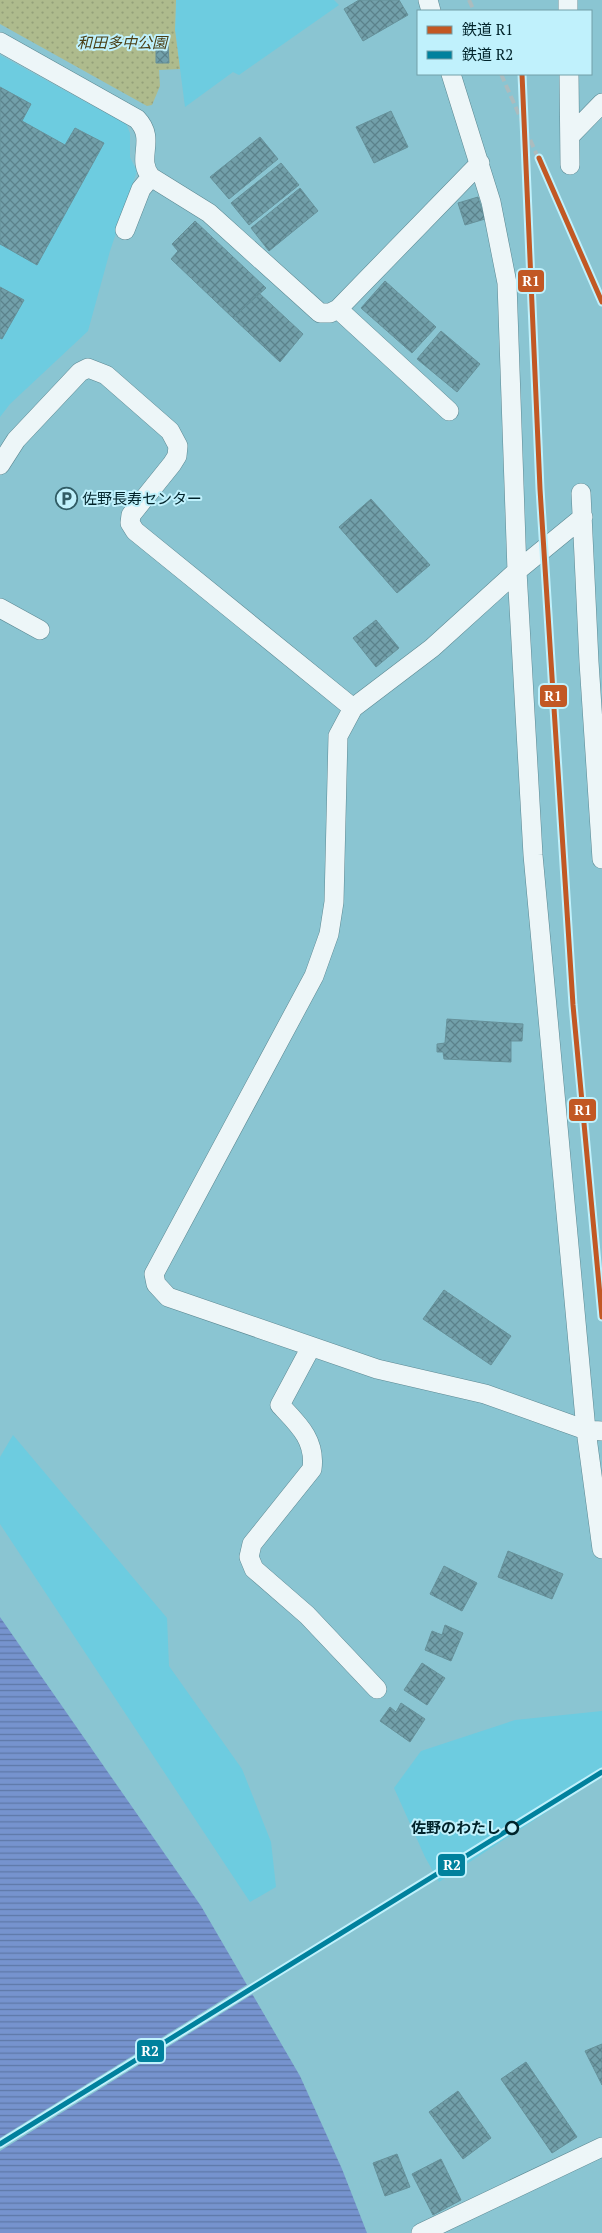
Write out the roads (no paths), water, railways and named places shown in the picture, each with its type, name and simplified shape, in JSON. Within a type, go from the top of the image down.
[{"type":"street","points":[[0,42],[137,119],[146,129],[148,139],[144,163],[146,171],[209,213],[320,314],[330,313],[338,309],[480,162]]},
{"type":"street","points":[[451,75],[491,202],[507,283],[517,571],[533,855],[594,1431],[602,1549]]},
{"type":"street","points":[[569,75],[570,165]]},
{"type":"street","points":[[570,136],[602,103]]},
{"type":"street","points":[[125,230],[140,189],[151,176]]},
{"type":"street","points":[[338,309],[449,411]]},
{"type":"street","points":[[0,465],[16,440],[80,372],[88,368],[106,375],[170,431],[178,446],[177,456],[172,464],[131,514],[130,524],[135,531],[353,708]]},
{"type":"street","points":[[581,493],[602,859]]},
{"type":"street","points":[[583,517],[517,571],[432,648],[353,708],[338,736],[336,860],[334,902],[329,934],[314,976],[154,1274],[156,1284],[168,1297],[377,1369],[485,1394],[594,1431]]},
{"type":"street","points":[[0,608],[40,630]]},
{"type":"street","points":[[311,1347],[280,1405],[305,1432],[314,1456],[312,1469],[252,1544],[249,1557],[254,1569],[307,1615],[377,1689]]},
{"type":"street","points":[[421,2233],[602,2147]]},
{"type":"railway","points":[[469,0],[474,10]]},
{"type":"railway","points":[[501,75],[602,302]]},
{"type":"railway","points":[[0,2144],[602,1772]]},
{"type":"rail line","name":"R1","points":[[522,75],[540,489],[573,1005],[602,1317]]},
{"type":"rail line","name":"R1","points":[[539,158],[602,302]]},
{"type":"rail line","name":"R2","points":[[0,2144],[602,1772]]},
{"type":"place","name":"佐野長寿センター","points":[[66,499]]},
{"type":"place","name":"佐野のわたし","points":[[512,1828]]},
{"type":"park label","name":"和田多中公園","points":[[122,43]]}]
